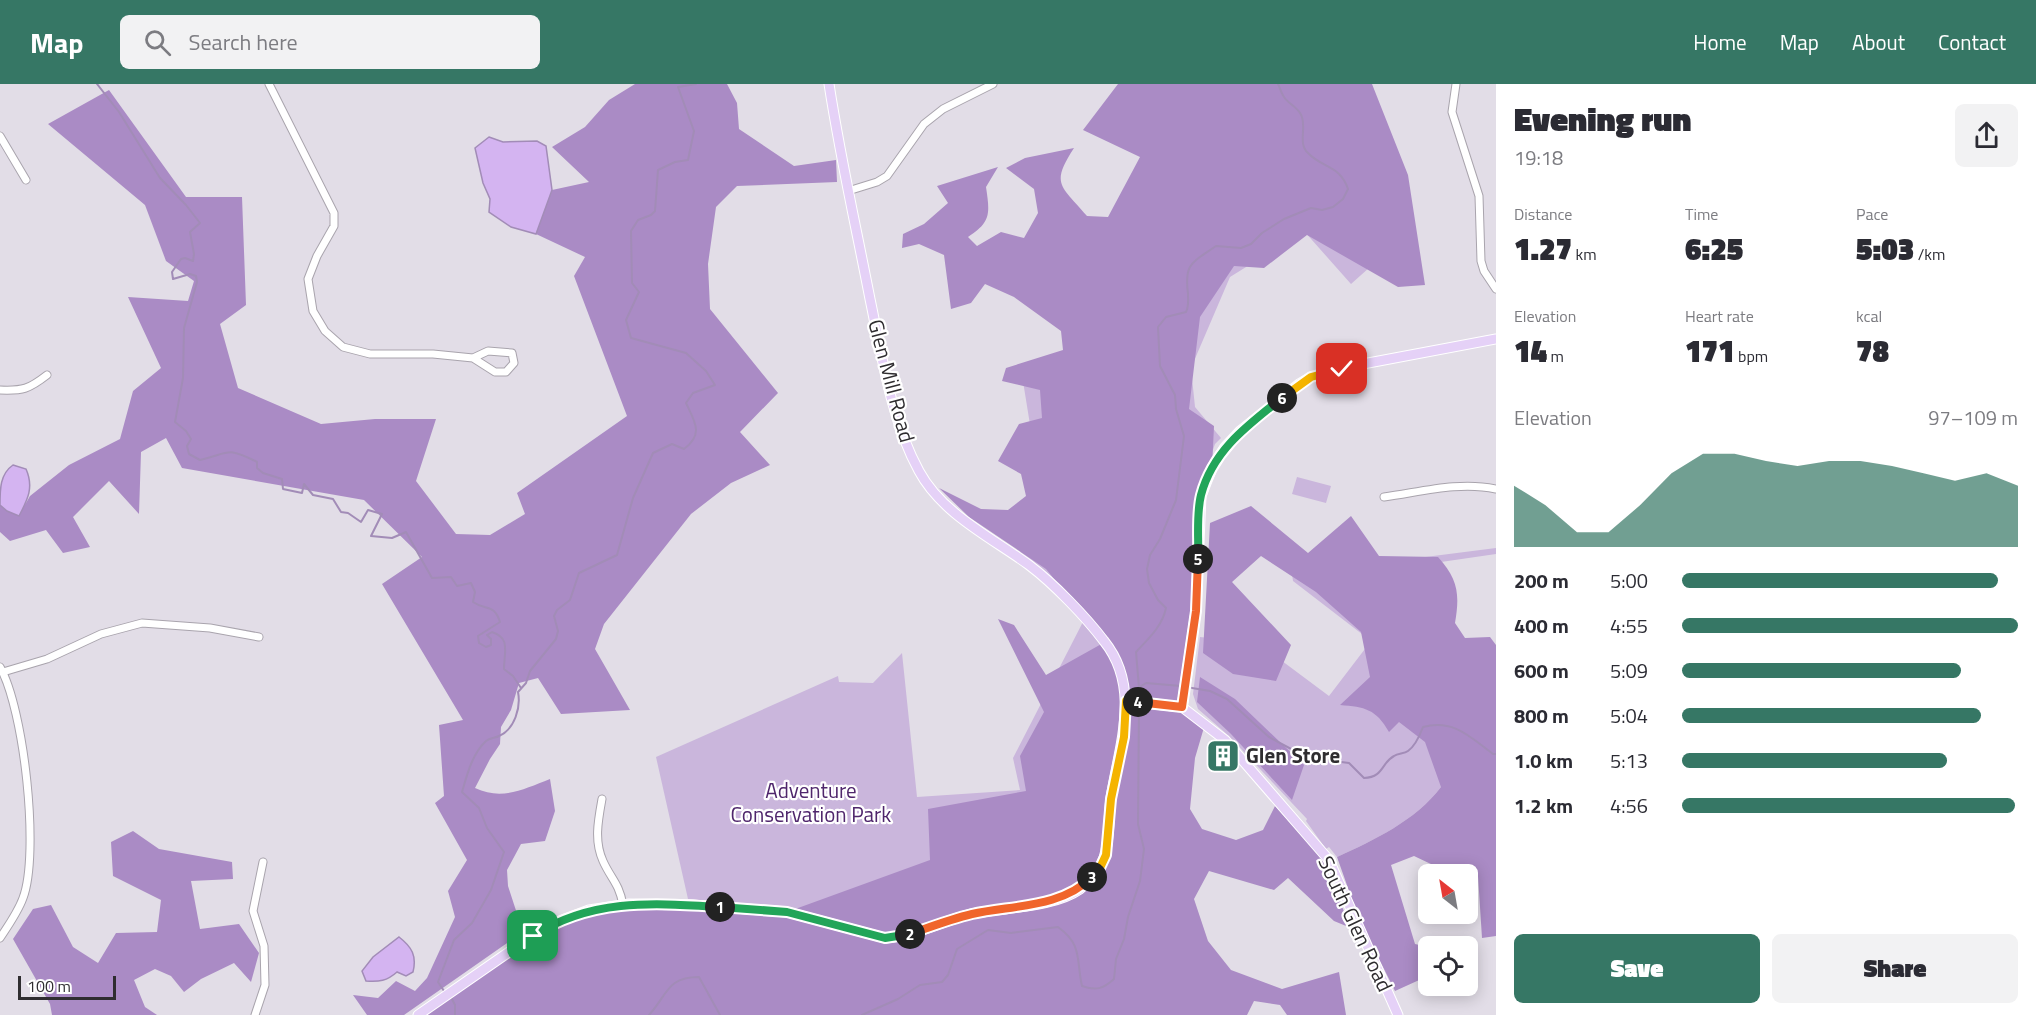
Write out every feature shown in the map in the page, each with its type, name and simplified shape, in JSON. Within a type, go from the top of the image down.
[{"type":"main road","name":"Glen Mill Road","points":[[418,1015],[535,934],[555,923],[589,910],[623,905],[691,905],[779,911],[885,938],[902,937],[970,914],[1056,899],[1073,893],[1099,870],[1106,855],[1111,799],[1130,702],[1121,672],[1105,641],[1046,579],[958,515],[920,474],[902,429],[886,375],[848,191],[829,84]]},
{"type":"main road","points":[[1130,702],[1182,707],[1196,611],[1201,496],[1212,468],[1225,447],[1239,431],[1311,377],[1347,367],[1496,339]]},
{"type":"main road","name":"South Glen Road","points":[[1182,707],[1225,740],[1329,860],[1398,1015]]},
{"type":"street","points":[[269,84],[334,213],[334,226],[317,256],[308,279],[313,311],[325,331],[343,347],[370,354],[433,354],[473,357],[488,351],[512,353],[514,363],[506,372],[495,372],[473,357]]},
{"type":"street","points":[[848,191],[878,182],[887,176],[924,124],[943,109],[993,84]]},
{"type":"street","points":[[1456,84],[1452,112],[1479,196],[1481,261],[1484,271],[1496,289]]},
{"type":"street","points":[[0,136],[26,180]]},
{"type":"street","points":[[0,390],[20,391],[31,387],[47,375]]},
{"type":"street","points":[[1384,497],[1459,486],[1478,485],[1496,489]]},
{"type":"street","points":[[0,938],[24,898],[30,838],[29,794],[20,732],[2,669],[47,659],[101,634],[142,623],[210,628],[259,637]]},
{"type":"street","points":[[602,799],[597,824],[597,840],[603,862],[620,888],[623,905]]},
{"type":"street","points":[[255,1015],[265,984],[264,946],[253,911],[263,862]]},
{"type":"green space","name":"Adventure Conservation Park","points":[[1140,121],[1379,259],[1351,284],[1304,231],[1230,277],[1191,368],[1195,407],[1221,438],[1215,444],[1193,507],[1183,680],[1192,847],[430,1015],[490,962],[540,925],[575,913],[794,913],[793,909],[688,899],[656,757],[838,676],[839,682],[873,683],[902,653],[917,797],[1020,790],[1013,758],[1086,616],[1016,553],[1068,537],[1033,443],[1021,369],[1084,359],[1123,235],[1158,190]]},
{"type":"green space","points":[[1297,477],[1331,486],[1326,503],[1292,494]]},
{"type":"green space","points":[[1496,548],[1496,554],[1441,562],[1441,787],[1431,799],[1406,820],[1337,857],[1329,847],[1326,849],[1306,821],[1307,819],[1229,736],[1198,709],[1193,694],[1200,637],[1258,643],[1329,696],[1371,641],[1293,581],[1292,574]]},
{"type":"shaded area","points":[[635,84],[727,84],[737,103],[739,129],[794,166],[836,160],[837,182],[737,186],[716,207],[708,264],[710,309],[778,393],[740,432],[770,465],[731,483],[691,514],[604,624],[595,649],[630,710],[561,714],[538,678],[519,683],[511,710],[501,727],[500,744],[475,788],[485,792],[504,794],[550,779],[555,811],[545,841],[521,844],[507,870],[508,886],[523,932],[404,1015],[367,1015],[353,995],[378,998],[396,981],[415,991],[427,978],[455,917],[448,891],[467,860],[435,803],[444,796],[439,725],[463,720],[382,584],[422,557],[364,500],[182,468],[166,438],[141,452],[139,514],[109,481],[73,517],[90,547],[63,553],[46,530],[10,541],[0,532],[0,505],[7,511],[19,515],[30,496],[69,465],[120,439],[133,391],[161,368],[128,297],[188,301],[194,281],[166,261],[145,205],[48,124],[109,90],[186,197],[242,197],[246,305],[220,324],[238,388],[321,424],[375,419],[436,419],[416,481],[456,534],[490,535],[525,514],[517,493],[627,416],[574,276],[585,257],[536,234],[552,190],[589,182],[552,147],[585,127],[609,100]]},
{"type":"shaded area","points":[[1118,84],[1372,84],[1408,175],[1425,285],[1398,287],[1307,235],[1264,268],[1234,266],[1200,317],[1189,409],[1214,426],[1212,468],[1201,496],[1197,589],[1182,707],[1205,724],[1195,758],[1190,809],[1202,829],[1236,840],[1263,830],[1275,806],[1321,857],[1351,928],[1334,921],[1288,878],[1274,890],[1209,871],[1194,899],[1208,941],[1231,970],[1282,989],[1339,972],[1346,1015],[1287,1015],[1280,1005],[1254,1001],[1247,1015],[418,1015],[535,934],[609,906],[787,912],[930,860],[928,809],[1026,791],[1020,756],[1044,712],[998,619],[1014,625],[1046,675],[1105,642],[1046,569],[969,517],[939,488],[981,509],[1008,510],[1026,496],[1021,474],[998,461],[1019,424],[1042,418],[1040,390],[1002,381],[1006,368],[1063,350],[1061,331],[1014,297],[985,284],[971,303],[951,309],[944,255],[919,244],[902,248],[903,234],[924,224],[948,203],[937,186],[998,167],[986,187],[988,211],[985,222],[968,237],[977,246],[1001,232],[1024,238],[1038,213],[1034,189],[1006,168],[1025,158],[1074,148],[1062,170],[1061,178],[1065,191],[1087,216],[1108,217],[1140,157],[1083,130]]},
{"type":"shaded area","points":[[489,137],[503,142],[537,141],[546,146],[552,190],[536,234],[511,227],[489,212],[490,199],[483,183],[475,148]]},
{"type":"shaded area","points":[[13,465],[26,469],[30,482],[27,498],[19,516],[0,505],[3,477]]},
{"type":"shaded area","points":[[1251,506],[1308,553],[1351,516],[1379,556],[1438,557],[1450,573],[1456,587],[1455,623],[1465,638],[1490,637],[1496,645],[1496,936],[1482,938],[1478,864],[1431,864],[1414,856],[1391,865],[1415,944],[1418,945],[1418,981],[1395,991],[1359,919],[1337,857],[1406,820],[1431,799],[1441,787],[1425,742],[1399,722],[1389,732],[1379,718],[1369,711],[1340,705],[1370,677],[1361,632],[1316,592],[1261,556],[1232,582],[1291,645],[1276,681],[1233,674],[1203,653],[1210,523]]},
{"type":"shaded area","points":[[1200,677],[1235,699],[1304,765],[1292,800],[1231,734],[1197,702]]},
{"type":"shaded area","points":[[133,831],[159,849],[232,862],[233,879],[191,881],[200,929],[239,924],[259,953],[251,982],[234,963],[201,979],[184,992],[171,976],[155,969],[134,980],[145,1007],[157,1015],[52,1015],[50,1004],[13,939],[33,909],[51,905],[73,947],[98,963],[116,933],[157,932],[161,900],[113,876],[111,842]]},
{"type":"shaded area","points":[[399,937],[412,952],[413,972],[406,976],[397,972],[383,980],[366,981],[362,971],[373,957]]},
{"type":"building","name":"Glen Store","points":[[1223,748],[1232,759],[1226,766],[1213,753]]},
{"type":"waterway","points":[[97,84],[119,112],[160,178],[200,223],[190,232],[193,261],[181,259],[172,272],[173,279],[190,274],[196,276],[197,282],[184,328],[183,378],[175,422],[186,431],[191,439],[187,446],[189,454],[200,460],[233,452],[257,462],[257,468],[263,473],[282,479],[283,489],[302,493],[304,484],[313,495],[333,499],[341,512],[348,513],[361,522],[368,510],[382,514],[371,536],[392,538],[406,532],[432,578],[451,577],[457,586],[471,583],[475,592],[473,602],[495,612],[500,622],[478,636],[479,643],[486,647],[491,645],[491,639],[487,635],[492,632],[502,638],[505,646],[504,669],[513,676],[521,688]]},
{"type":"waterway","points":[[444,991],[438,982],[454,940],[472,923],[491,890],[504,852],[487,828],[479,808],[462,792],[474,758],[486,741],[505,733],[513,723],[518,711],[518,692],[526,683],[530,671],[556,639],[558,631],[554,616],[557,610],[570,600],[579,573],[617,555],[633,498],[653,453],[672,444],[684,449],[690,443],[694,438],[696,428],[686,403],[693,393],[715,385],[706,371],[686,353],[631,338],[626,320],[639,292],[632,283],[631,231],[638,220],[655,211],[658,170],[675,162],[688,160],[694,131],[678,87],[696,84]]},
{"type":"waterway","points":[[1140,700],[1136,652],[1158,627],[1166,608],[1158,600],[1149,583],[1147,569],[1150,555],[1160,539],[1176,500],[1184,436],[1176,409],[1175,395],[1160,366],[1158,327],[1166,317],[1186,312],[1188,308],[1187,276],[1192,265],[1201,256],[1216,246],[1241,248],[1251,244],[1262,233],[1284,219],[1311,208],[1322,210],[1333,207],[1343,199],[1348,189],[1345,181],[1336,171],[1313,158],[1305,149],[1302,117],[1284,97],[1278,84]]},
{"type":"waterway","points":[[1138,688],[1146,683],[1181,686]]},
{"type":"waterway","points":[[1192,688],[1210,691],[1227,699],[1269,737],[1293,750],[1326,760],[1349,763],[1364,778],[1375,775],[1390,759],[1411,749],[1423,727],[1444,725],[1453,728],[1496,754]]},
{"type":"waterway","points":[[862,1015],[898,999],[920,985],[942,982],[948,975],[957,949],[988,930],[1011,933],[1058,927],[1075,947],[1082,986],[1099,988],[1114,979],[1116,959],[1140,881],[1144,849],[1138,824],[1139,706]]},
{"type":"waterway","points":[[649,1015],[674,983],[699,977],[720,1015]]},
{"type":"waterway","points":[[451,997],[455,1005],[455,1015]]},
{"type":"place","name":"Glen Store","points":[[1223,756]]},
{"type":"route","points":[[533,936],[555,923],[589,910],[628,904],[691,905],[779,911],[885,938],[902,937],[970,914],[1056,899],[1082,887],[1099,870],[1106,855],[1111,799],[1124,737],[1126,701],[1182,707],[1186,696],[1196,611],[1201,496],[1212,468],[1225,447],[1239,431],[1299,384],[1311,377],[1342,369]]}]
